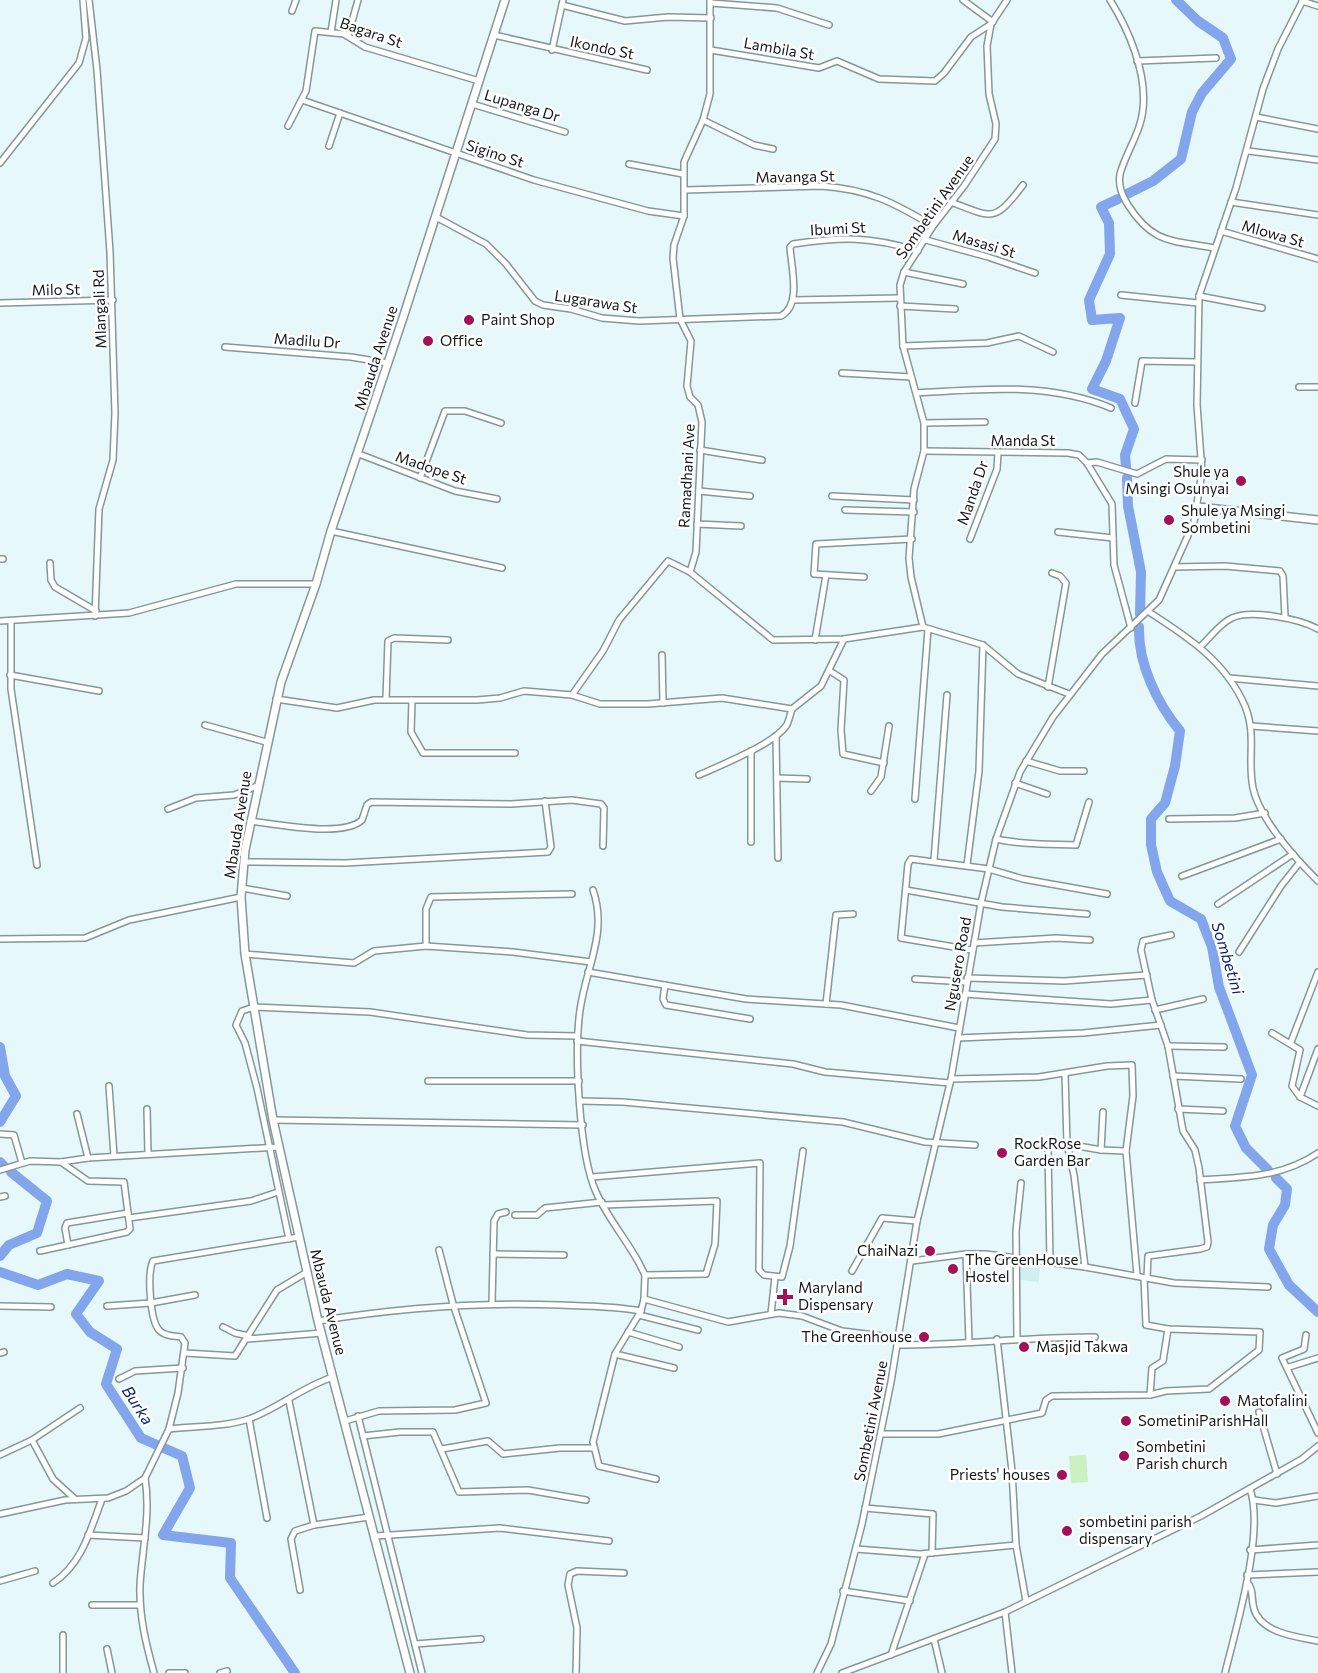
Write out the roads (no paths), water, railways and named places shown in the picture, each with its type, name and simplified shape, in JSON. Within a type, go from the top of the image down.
[{"type":"street","points":[[0,163],[79,63],[86,38],[83,0]]},
{"type":"street","name":"Mlangali Rd","points":[[88,0],[97,70],[113,300],[114,445],[99,509],[95,614]]},
{"type":"street","points":[[291,11],[297,0]]},
{"type":"street","points":[[330,32],[336,0]]},
{"type":"street","points":[[348,36],[358,0]]},
{"type":"street","name":"Mbauda Avenue","points":[[410,1673],[318,1322],[273,1120],[245,954],[241,897],[250,820],[276,699],[316,584],[331,531],[359,454],[505,0]]},
{"type":"street","points":[[963,0],[992,23]]},
{"type":"street","name":"Sombetini Avenue","points":[[915,799],[925,628],[910,568],[915,483],[924,451],[924,423],[903,346],[899,298],[904,272],[933,226],[990,149],[996,134],[987,72],[987,46],[992,23],[1007,0]]},
{"type":"street","points":[[1110,0],[1120,17],[1142,77],[1143,110],[1120,176],[1121,192],[1142,226],[1150,232],[1165,238],[1214,248]]},
{"type":"street","points":[[981,903],[996,839],[1015,783],[1026,761],[1069,694],[1102,654],[1149,612],[1165,590],[1194,522],[1198,507],[1202,460],[1197,362],[1199,296],[1248,151],[1263,89],[1278,49],[1302,1],[1318,6]]},
{"type":"street","name":"Ikondo St","points":[[552,50],[563,2],[625,21],[668,17],[711,18]]},
{"type":"street","points":[[711,2],[777,8],[830,26]]},
{"type":"street","name":"Ramadhani Ave","points":[[690,572],[696,552],[702,415],[690,397],[687,381],[691,341],[680,319],[673,258],[684,216],[683,174],[686,154],[703,120],[711,85],[711,2]]},
{"type":"street","name":"Lambila St","points":[[711,50],[819,68],[837,60],[879,79],[930,82],[944,73],[971,37],[992,23]]},
{"type":"street","name":"Bagara St","points":[[288,126],[302,100],[309,78],[314,32],[330,32],[348,36],[365,47],[479,81]]},
{"type":"street","name":"Ikondo St","points":[[494,35],[647,70]]},
{"type":"street","points":[[1137,61],[1216,58]]},
{"type":"street","name":"Sigino St","points":[[302,100],[534,180],[648,212],[684,216]]},
{"type":"street","name":"Lupanga Dr","points":[[472,104],[565,132]]},
{"type":"street","points":[[329,146],[340,114]]},
{"type":"street","points":[[1256,117],[1318,129]]},
{"type":"street","points":[[703,120],[754,144],[773,149]]},
{"type":"street","points":[[1248,151],[1318,160]]},
{"type":"street","points":[[629,164],[683,174]]},
{"type":"street","points":[[951,202],[984,215],[993,215],[1006,205],[1023,185]]},
{"type":"street","name":"Mavanga St","points":[[685,190],[820,186],[842,188],[879,196],[933,226]]},
{"type":"street","points":[[1231,202],[1318,216]]},
{"type":"street","name":"Lugarawa St","points":[[436,218],[486,244],[506,264],[535,301],[543,305],[619,320],[680,319]]},
{"type":"street","name":"Mlowa St","points":[[1221,231],[1318,259]]},
{"type":"street","name":"Ibumi St","points":[[793,300],[790,247],[793,244],[828,239],[865,239],[886,241],[918,251]]},
{"type":"street","name":"Masasi St","points":[[926,240],[988,256],[1035,273]]},
{"type":"street","points":[[904,272],[963,284]]},
{"type":"street","points":[[1121,294],[1198,303]]},
{"type":"street","points":[[1199,296],[1262,308]]},
{"type":"street","points":[[680,319],[781,316],[787,313],[793,300],[899,298]]},
{"type":"street","name":"Milo St","points":[[0,303],[113,300]]},
{"type":"street","points":[[900,306],[955,309]]},
{"type":"street","points":[[903,346],[987,344],[1019,336],[1053,352]]},
{"type":"street","name":"Madilu Dr","points":[[225,347],[351,357],[387,363]]},
{"type":"street","points":[[1135,403],[1142,361],[1197,362]]},
{"type":"street","points":[[842,373],[910,377]]},
{"type":"street","points":[[1299,387],[1318,387]]},
{"type":"street","points":[[917,393],[1028,389],[1090,400],[1110,408]]},
{"type":"street","points":[[420,478],[445,411],[465,411],[501,423]]},
{"type":"street","points":[[924,423],[985,422]]},
{"type":"street","points":[[700,450],[762,460]]},
{"type":"street","name":"Manda St","points":[[924,451],[1068,453],[1079,455],[1087,463],[1097,462],[1137,474],[1166,459],[1202,460]]},
{"type":"street","name":"Manda Dr","points":[[970,539],[997,470],[998,453]]},
{"type":"street","name":"Madope St","points":[[359,454],[462,493],[497,499]]},
{"type":"street","points":[[1087,463],[1112,504],[1115,520],[1113,538],[1116,577],[1131,628]]},
{"type":"street","points":[[699,491],[750,496]]},
{"type":"street","points":[[832,496],[914,500]]},
{"type":"street","points":[[1198,507],[1318,520]]},
{"type":"street","points":[[845,510],[914,512]]},
{"type":"street","points":[[697,524],[741,526]]},
{"type":"street","points":[[331,531],[502,568]]},
{"type":"street","points":[[1058,532],[1113,538]]},
{"type":"street","points":[[864,577],[813,572],[815,548],[818,543],[842,544],[912,539]]},
{"type":"street","points":[[572,695],[603,651],[619,620],[665,564],[671,561],[690,572],[769,639],[844,639],[925,628],[983,645],[1018,674],[1069,694]]},
{"type":"street","points":[[50,563],[51,580],[55,587],[95,614]]},
{"type":"street","points":[[1174,567],[1225,566],[1280,571],[1283,576],[1285,617]]},
{"type":"street","points":[[1048,687],[1066,583],[1060,576],[1052,573]]},
{"type":"street","points":[[815,640],[826,575]]},
{"type":"street","points":[[0,621],[140,611],[229,585],[316,584]]},
{"type":"street","points":[[1149,612],[1201,646],[1229,678],[1246,708],[1251,726],[1253,787],[1281,839],[1318,881]]},
{"type":"street","points":[[1201,646],[1232,618],[1285,617],[1318,629]]},
{"type":"street","points":[[11,621],[10,675],[37,865]]},
{"type":"street","points":[[386,699],[388,641],[394,638],[448,640]]},
{"type":"street","points":[[699,775],[751,751],[776,736],[786,726],[792,709],[821,686],[844,639]]},
{"type":"street","points":[[967,866],[979,771],[983,645]]},
{"type":"street","points":[[662,655],[663,703]]},
{"type":"street","points":[[830,671],[844,680],[841,730],[843,754],[884,763]]},
{"type":"street","points":[[10,675],[99,691]]},
{"type":"street","points":[[1229,678],[1318,686]]},
{"type":"street","points":[[276,699],[337,708],[386,699],[501,698],[524,691],[572,695],[600,704],[663,703],[722,698],[792,709]]},
{"type":"street","points":[[934,860],[947,695]]},
{"type":"street","points":[[412,700],[411,732],[423,753],[515,753]]},
{"type":"street","points":[[205,725],[266,742]]},
{"type":"street","points":[[872,791],[880,780],[889,726]]},
{"type":"street","points":[[1251,726],[1318,731]]},
{"type":"street","points":[[776,736],[778,858]]},
{"type":"street","points":[[751,751],[751,842]]},
{"type":"street","points":[[1026,761],[1060,771],[1084,771]]},
{"type":"street","points":[[777,778],[807,779]]},
{"type":"street","points":[[1015,783],[1047,794]]},
{"type":"street","points":[[168,809],[196,798],[234,795],[257,786]]},
{"type":"street","points":[[250,820],[294,826],[348,828],[362,820],[367,805],[371,802],[474,805],[584,800],[601,804],[604,808],[603,846]]},
{"type":"street","points":[[244,862],[345,862],[548,852],[551,847],[545,801]]},
{"type":"street","points":[[996,839],[1023,844],[1044,842],[1076,845],[1089,802]]},
{"type":"street","points":[[1169,819],[1235,818],[1265,813]]},
{"type":"street","points":[[1182,876],[1281,839]]},
{"type":"street","points":[[1218,904],[1293,854]]},
{"type":"street","points":[[1090,940],[1056,938],[973,947],[902,938],[900,934],[909,860],[934,860],[989,869],[1023,879],[1107,894]]},
{"type":"street","points":[[1239,952],[1281,886],[1300,862]]},
{"type":"street","points":[[242,888],[287,896]]},
{"type":"street","points":[[593,890],[600,925],[588,972],[577,1039],[583,1125],[592,1177],[602,1204],[645,1275],[644,1299],[640,1313],[615,1354],[594,1435],[593,1448],[599,1466],[656,1479]]},
{"type":"street","points":[[906,890],[981,903],[1087,914]]},
{"type":"street","points":[[426,946],[426,909],[431,897],[573,894]]},
{"type":"street","points":[[0,939],[85,938],[129,920],[241,897]]},
{"type":"street","name":"Ngusero Road","points":[[959,1028],[981,903]]},
{"type":"street","points":[[825,1004],[836,915],[853,914]]},
{"type":"street","points":[[881,1434],[938,1434],[1042,1413],[1046,1400],[1052,1396],[1150,1395],[1166,1391],[1209,1389],[1258,1351],[1261,1334],[1168,1329],[1153,1327],[1145,1323],[1147,1257],[1151,1254],[1207,1247],[1195,1150],[1184,1134],[1168,1046],[1152,1000],[1141,945],[1148,939],[1171,935]]},
{"type":"street","points":[[245,954],[354,963],[374,951],[426,946],[513,952],[591,962]]},
{"type":"street","points":[[588,972],[746,999],[825,1004],[959,1028]]},
{"type":"street","points":[[1291,1042],[1318,972]]},
{"type":"street","points":[[915,979],[1064,981],[1147,975]]},
{"type":"street","points":[[665,985],[663,999],[666,1005],[750,1019]]},
{"type":"street","points":[[965,994],[1111,1004],[1152,1000]]},
{"type":"street","points":[[1155,1010],[1203,999]]},
{"type":"street","points":[[289,1239],[255,1077],[236,1025],[239,1015],[254,1007],[370,1012],[527,1035],[790,1064],[825,1072],[950,1081],[1065,1074],[1107,1066],[1132,1065],[1133,1096],[1126,1151],[1137,1275]]},
{"type":"street","points":[[958,1038],[1072,1034],[1161,1025]]},
{"type":"street","name":"Sombetini Avenue","points":[[817,1673],[831,1644],[843,1591],[856,1549],[881,1434],[917,1221],[950,1081],[959,1028]]},
{"type":"street","points":[[1272,1033],[1291,1042],[1301,1053],[1291,1083],[1300,1097],[1318,1106]]},
{"type":"street","points":[[1168,1046],[1224,1047]]},
{"type":"street","points":[[1300,1097],[1318,1049]]},
{"type":"street","points":[[1065,1074],[1067,1144],[1074,1175],[1085,1267]]},
{"type":"street","points":[[1173,1077],[1241,1079]]},
{"type":"street","points":[[428,1081],[579,1081]]},
{"type":"street","points":[[109,1086],[114,1156]]},
{"type":"street","points":[[580,1101],[623,1102],[843,1122],[936,1143],[975,1145]]},
{"type":"street","points":[[147,1109],[148,1154]]},
{"type":"street","points":[[1178,1109],[1223,1111]]},
{"type":"street","points":[[1101,1150],[1103,1112]]},
{"type":"street","points":[[77,1114],[88,1158]]},
{"type":"street","points":[[273,1120],[583,1125]]},
{"type":"street","points":[[0,1134],[14,1135],[22,1162]]},
{"type":"street","points":[[1067,1144],[1101,1150],[1126,1151]]},
{"type":"street","points":[[0,1170],[22,1162],[61,1162],[114,1156],[279,1147]]},
{"type":"street","points":[[1048,1149],[1050,1262]]},
{"type":"street","points":[[592,1177],[760,1163],[759,1270],[761,1274],[783,1277],[803,1151]]},
{"type":"street","points":[[1200,1180],[1269,1175],[1293,1167],[1318,1154]]},
{"type":"street","points":[[40,1251],[127,1232],[130,1228],[124,1182],[88,1181],[61,1162]]},
{"type":"street","points":[[1017,1338],[1016,1222],[1021,1183]]},
{"type":"street","points":[[68,1245],[65,1228],[67,1223],[251,1201],[278,1192]]},
{"type":"street","points":[[515,1215],[537,1215],[545,1208],[602,1204],[717,1201],[715,1244],[706,1274],[645,1275]]},
{"type":"street","points":[[492,1302],[494,1221],[498,1214],[506,1212]]},
{"type":"street","points":[[852,1272],[882,1218],[917,1221]]},
{"type":"street","points":[[154,1673],[143,1632],[140,1605],[145,1538],[145,1478],[169,1429],[183,1368],[185,1339],[159,1330],[151,1303],[151,1263],[156,1260],[299,1237]]},
{"type":"street","points":[[345,1421],[390,1410],[456,1410],[486,1403],[453,1304],[439,1250]]},
{"type":"street","points":[[493,1254],[564,1255]]},
{"type":"street","points":[[912,1261],[966,1254],[1050,1262],[1192,1285],[1268,1287]]},
{"type":"street","points":[[966,1254],[969,1342]]},
{"type":"street","points":[[185,1353],[230,1357],[239,1352],[261,1312],[278,1290],[307,1272]]},
{"type":"street","points":[[771,1314],[774,1277]]},
{"type":"street","points":[[107,1306],[151,1303],[195,1295]]},
{"type":"street","points":[[644,1299],[731,1322],[771,1314],[802,1316],[857,1334],[898,1342],[969,1342],[1017,1338],[1095,1337]]},
{"type":"street","points":[[318,1322],[453,1304],[492,1302],[611,1307],[698,1330]]},
{"type":"street","points":[[0,1306],[51,1307]]},
{"type":"street","points":[[223,1327],[248,1337],[322,1333]]},
{"type":"street","points":[[1150,1395],[1152,1368],[1163,1361],[1168,1329]]},
{"type":"street","points":[[628,1332],[679,1347]]},
{"type":"street","points":[[1306,1335],[1304,1349],[1282,1358],[1318,1433]]},
{"type":"street","points":[[997,1339],[1012,1471],[1016,1545],[1026,1601]]},
{"type":"street","points":[[615,1354],[674,1368]]},
{"type":"street","points":[[1288,1367],[1318,1358]]},
{"type":"street","points":[[119,1378],[135,1371],[183,1368]]},
{"type":"street","points":[[169,1429],[227,1424],[249,1419],[289,1401],[302,1389],[333,1377]]},
{"type":"street","points":[[289,1401],[314,1525]]},
{"type":"street","points":[[0,1455],[32,1440],[80,1408]]},
{"type":"street","points":[[1259,1412],[1277,1474]]},
{"type":"street","points":[[358,1416],[422,1673]]},
{"type":"street","points":[[249,1419],[267,1518]]},
{"type":"street","points":[[363,1436],[429,1431],[437,1436],[459,1492],[528,1490],[586,1500]]},
{"type":"street","points":[[32,1440],[53,1479],[75,1499]]},
{"type":"street","points":[[442,1449],[488,1441],[503,1454],[560,1448],[593,1448]]},
{"type":"street","points":[[842,1673],[1005,1612],[1127,1553],[1250,1489],[1318,1446]]},
{"type":"street","points":[[0,1514],[75,1499],[102,1499],[126,1491],[145,1478]]},
{"type":"street","points":[[1225,1673],[1247,1582],[1255,1517],[1254,1500],[1250,1489]]},
{"type":"street","points":[[1254,1500],[1275,1503],[1318,1496]]},
{"type":"street","points":[[53,1583],[73,1566],[102,1499]]},
{"type":"street","points":[[865,1508],[933,1514],[929,1553],[891,1655]]},
{"type":"street","points":[[300,1590],[291,1539],[298,1529],[369,1517]]},
{"type":"street","points":[[375,1536],[500,1528],[609,1540]]},
{"type":"street","points":[[88,1535],[145,1538]]},
{"type":"street","points":[[856,1549],[929,1553],[1016,1545]]},
{"type":"street","points":[[1250,1550],[1318,1545]]},
{"type":"street","points":[[0,1581],[35,1571]]},
{"type":"street","points":[[576,1673],[577,1628],[568,1586],[570,1574],[577,1571],[624,1573]]},
{"type":"street","points":[[1247,1575],[1318,1572]]},
{"type":"street","points":[[1247,1582],[1252,1590],[1255,1611],[1262,1623],[1295,1636],[1318,1641]]},
{"type":"street","points":[[843,1591],[910,1601]]},
{"type":"street","points":[[92,1605],[140,1605]]},
{"type":"street","points":[[1005,1612],[1012,1673]]},
{"type":"street","points":[[63,1635],[63,1673]]},
{"type":"street","points":[[415,1644],[481,1638]]},
{"type":"street","points":[[934,1639],[942,1673]]},
{"type":"street","points":[[107,1649],[112,1673]]},
{"type":"street","points":[[220,1673],[227,1671]]},
{"type":"street","points":[[169,1673],[185,1673]]},
{"type":"waterway","name":"Sombetini","points":[[1127,194],[1153,181],[1181,159],[1192,112],[1202,93],[1231,59],[1223,38],[1198,21],[1176,0]]},
{"type":"waterway","name":"Sombetini","points":[[1118,199],[1101,207],[1109,223],[1110,254],[1089,300],[1092,320],[1120,318],[1106,361],[1092,389],[1120,399],[1134,429],[1125,455],[1126,467]]},
{"type":"waterway","name":"Sombetini","points":[[1127,478],[1128,506],[1141,572],[1140,614]]},
{"type":"waterway","name":"Sombetini","points":[[1139,627],[1145,669],[1157,696],[1180,731],[1175,766],[1165,803],[1151,819],[1151,845],[1157,872],[1170,901],[1201,919],[1212,947],[1219,987],[1252,1075],[1235,1126],[1246,1148],[1268,1170]]},
{"type":"waterway","points":[[0,1047],[5,1076],[16,1096],[0,1122]]},
{"type":"waterway","name":"Burka","points":[[0,1162],[3,1165]]},
{"type":"waterway","points":[[0,1256],[9,1245],[37,1233],[47,1201],[11,1172]]},
{"type":"waterway","name":"Sombetini","points":[[1276,1178],[1287,1189],[1285,1205],[1273,1225],[1269,1249],[1289,1285],[1318,1312]]},
{"type":"waterway","name":"Burka","points":[[0,1272],[38,1285],[67,1274],[99,1281],[76,1314],[90,1332],[117,1349],[106,1384],[141,1438],[182,1456],[190,1488],[163,1535],[231,1543],[230,1578],[295,1673]]},
{"type":"place","name":"Paint Shop","points":[[469,320]]},
{"type":"place","name":"Office","points":[[428,341]]},
{"type":"place","name":"Shule ya Msingi Osunyai","points":[[1241,481]]},
{"type":"place","name":"Shule ya Msingi Sombetini","points":[[1169,520]]},
{"type":"place","name":"RockRose Garden Bar","points":[[1002,1153]]},
{"type":"place","name":"ChaiNazi","points":[[930,1251]]},
{"type":"place","name":"The GreenHouse Hostel","points":[[953,1269]]},
{"type":"place","name":"Maryland Dispensary","points":[[785,1297]]},
{"type":"place","name":"The Greenhouse","points":[[924,1337]]},
{"type":"place","name":"Masjid Takwa","points":[[1024,1347]]},
{"type":"place","name":"Matofalini","points":[[1225,1401]]},
{"type":"place","name":"SometiniParishHall","points":[[1126,1421]]},
{"type":"place","name":"Sombetini Parish church","points":[[1124,1456]]},
{"type":"place","name":"Priests' houses","points":[[1062,1475]]},
{"type":"place","name":"sombetini parish dispensary","points":[[1067,1531]]}]
